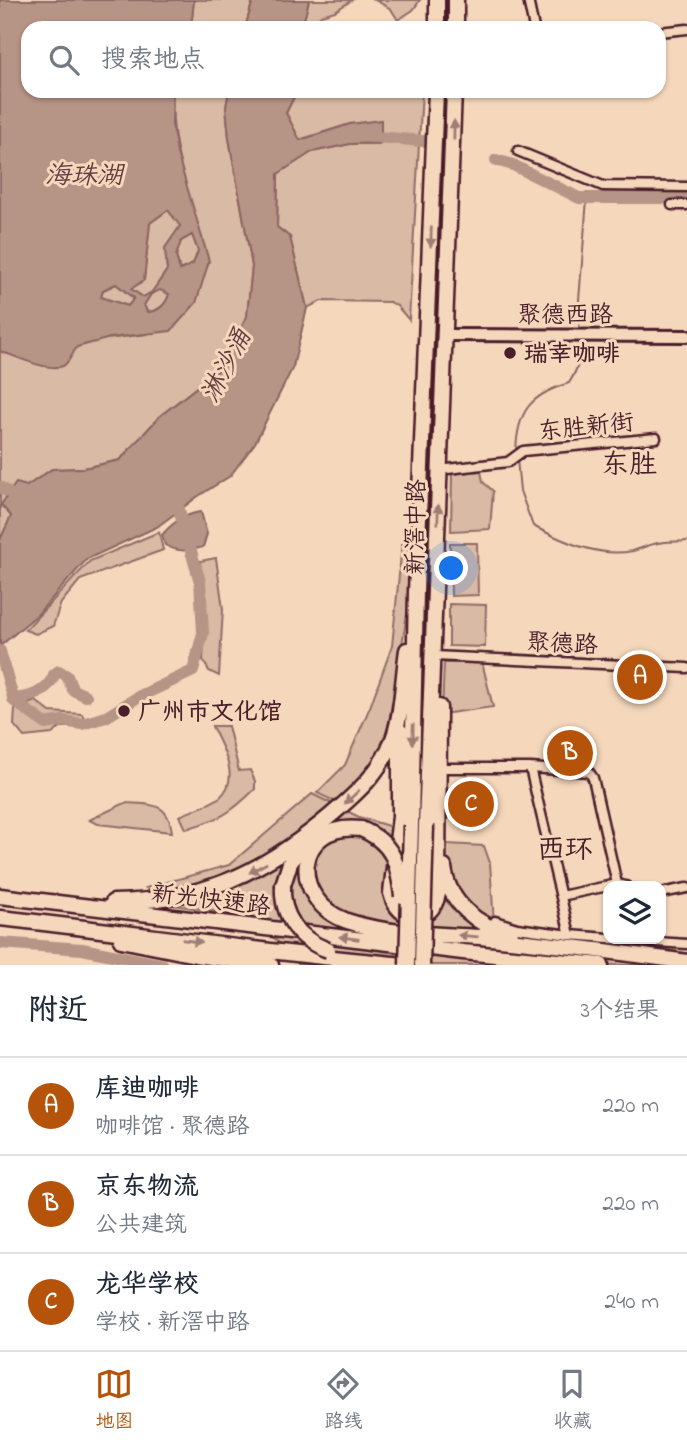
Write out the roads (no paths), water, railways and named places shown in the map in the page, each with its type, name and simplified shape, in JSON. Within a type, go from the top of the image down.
[{"type":"highway","points":[[437,21],[438,0]]},
{"type":"highway","points":[[456,0],[456,21]]},
{"type":"highway","name":"新滘中路","points":[[415,960],[411,825],[416,592],[436,98]]},
{"type":"highway","name":"新滘中路","points":[[415,960],[426,825],[434,656],[454,98]]},
{"type":"highway","points":[[59,903],[128,902],[166,898],[213,888],[264,865],[315,829],[361,789],[383,760],[394,737],[416,592]]},
{"type":"highway","points":[[404,670],[399,760],[400,816],[391,893],[393,905],[406,915],[423,916],[436,904],[438,894],[440,714],[434,656]]},
{"type":"highway","points":[[439,810],[445,874],[447,883],[460,905],[480,922],[506,934],[536,942]]},
{"type":"highway","points":[[415,960],[402,895],[395,862],[390,849],[383,841],[362,829],[348,827],[335,830],[316,843],[310,852],[306,874],[314,899],[331,914],[356,923],[386,929],[536,942],[687,962]]},
{"type":"highway","points":[[315,829],[290,863],[283,885],[285,908],[295,928],[312,944],[328,950],[415,960],[601,965]]},
{"type":"highway","name":"新光快速路","points":[[0,896],[415,960]]},
{"type":"highway","name":"新光快速路","points":[[0,918],[311,957],[415,960]]},
{"type":"highway","points":[[52,924],[167,950],[271,965]]},
{"type":"highway","points":[[415,960],[482,958],[513,965]]},
{"type":"street","points":[[528,0],[532,21]]},
{"type":"street","points":[[666,31],[687,29]]},
{"type":"street","points":[[518,151],[603,186],[687,187]]},
{"type":"street","points":[[672,205],[687,205]]},
{"type":"street","name":"聚德西路","points":[[444,335],[687,336]]},
{"type":"street","name":"东胜新街","points":[[439,470],[508,462],[516,456],[656,438]]},
{"type":"street","name":"聚德路","points":[[434,656],[687,668]]},
{"type":"street","points":[[440,768],[530,768],[589,772],[593,778],[620,881]]},
{"type":"street","points":[[530,768],[570,934]]},
{"type":"street","points":[[561,896],[603,888]]},
{"type":"street","points":[[666,892],[687,888]]},
{"type":"street","points":[[495,921],[517,928],[603,938]]},
{"type":"street","points":[[666,943],[687,944]]},
{"type":"water","name":"海珠湖","points":[[0,0],[194,0],[192,21],[21,21],[21,98],[173,98],[172,124],[177,153],[209,261],[196,303],[171,331],[110,338],[77,347],[63,366],[49,367],[0,351]],"holes":[[[168,210],[180,226],[165,248],[167,270],[152,292],[143,297],[131,289],[144,280],[150,223]],[[192,235],[198,251],[193,264],[180,270],[176,256],[181,241]],[[116,284],[134,298],[128,306],[101,297],[103,290]],[[160,290],[169,294],[166,301],[155,311],[147,312],[144,305],[151,294]]]},
{"type":"water","points":[[253,0],[309,0],[304,21],[247,21]]},
{"type":"water","name":"淋沙涌","points":[[228,98],[294,98],[286,113],[300,140],[350,124],[381,120],[381,143],[350,144],[312,152],[278,174],[277,227],[290,237],[307,308],[293,367],[255,443],[230,476],[157,527],[87,559],[37,615],[0,646],[0,540],[11,516],[1,505],[16,483],[27,486],[52,469],[84,468],[120,460],[160,416],[222,367],[247,316],[252,266],[226,107]]},
{"type":"water","points":[[201,512],[207,534],[203,547],[184,550],[165,545],[162,535],[170,527],[184,517]]},
{"type":"waterway","points":[[364,136],[423,141]]},
{"type":"waterway","points":[[496,160],[513,165],[579,198],[687,198]]},
{"type":"waterway","points":[[580,329],[578,313],[587,199]]},
{"type":"waterway","points":[[516,453],[519,426],[528,407],[544,393],[569,383],[578,363],[580,341]]},
{"type":"waterway","points":[[517,459],[520,491],[533,526],[544,532],[581,547],[620,553],[658,543],[687,541]]},
{"type":"waterway","points":[[0,487],[8,492]]},
{"type":"waterway","points":[[0,651],[14,701],[46,724],[63,721],[82,724],[106,717],[138,697],[193,671],[203,633],[200,582],[175,496]]},
{"type":"waterway","points":[[13,699],[39,692],[59,671],[67,676],[73,690],[86,696]]},
{"type":"waterway","points":[[0,943],[82,949],[163,965]]},
{"type":"place","name":"瑞幸咖啡","points":[[510,353]]},
{"type":"place","name":"库迪咖啡","points":[[640,677]]},
{"type":"place","name":"广州市文化馆","points":[[124,711]]},
{"type":"place","name":"京东物流","points":[[570,753]]},
{"type":"place","name":"龙华学校","points":[[471,804]]},
{"type":"district","name":"东胜","points":[[629,463]]},
{"type":"district","name":"西环","points":[[565,848]]}]
